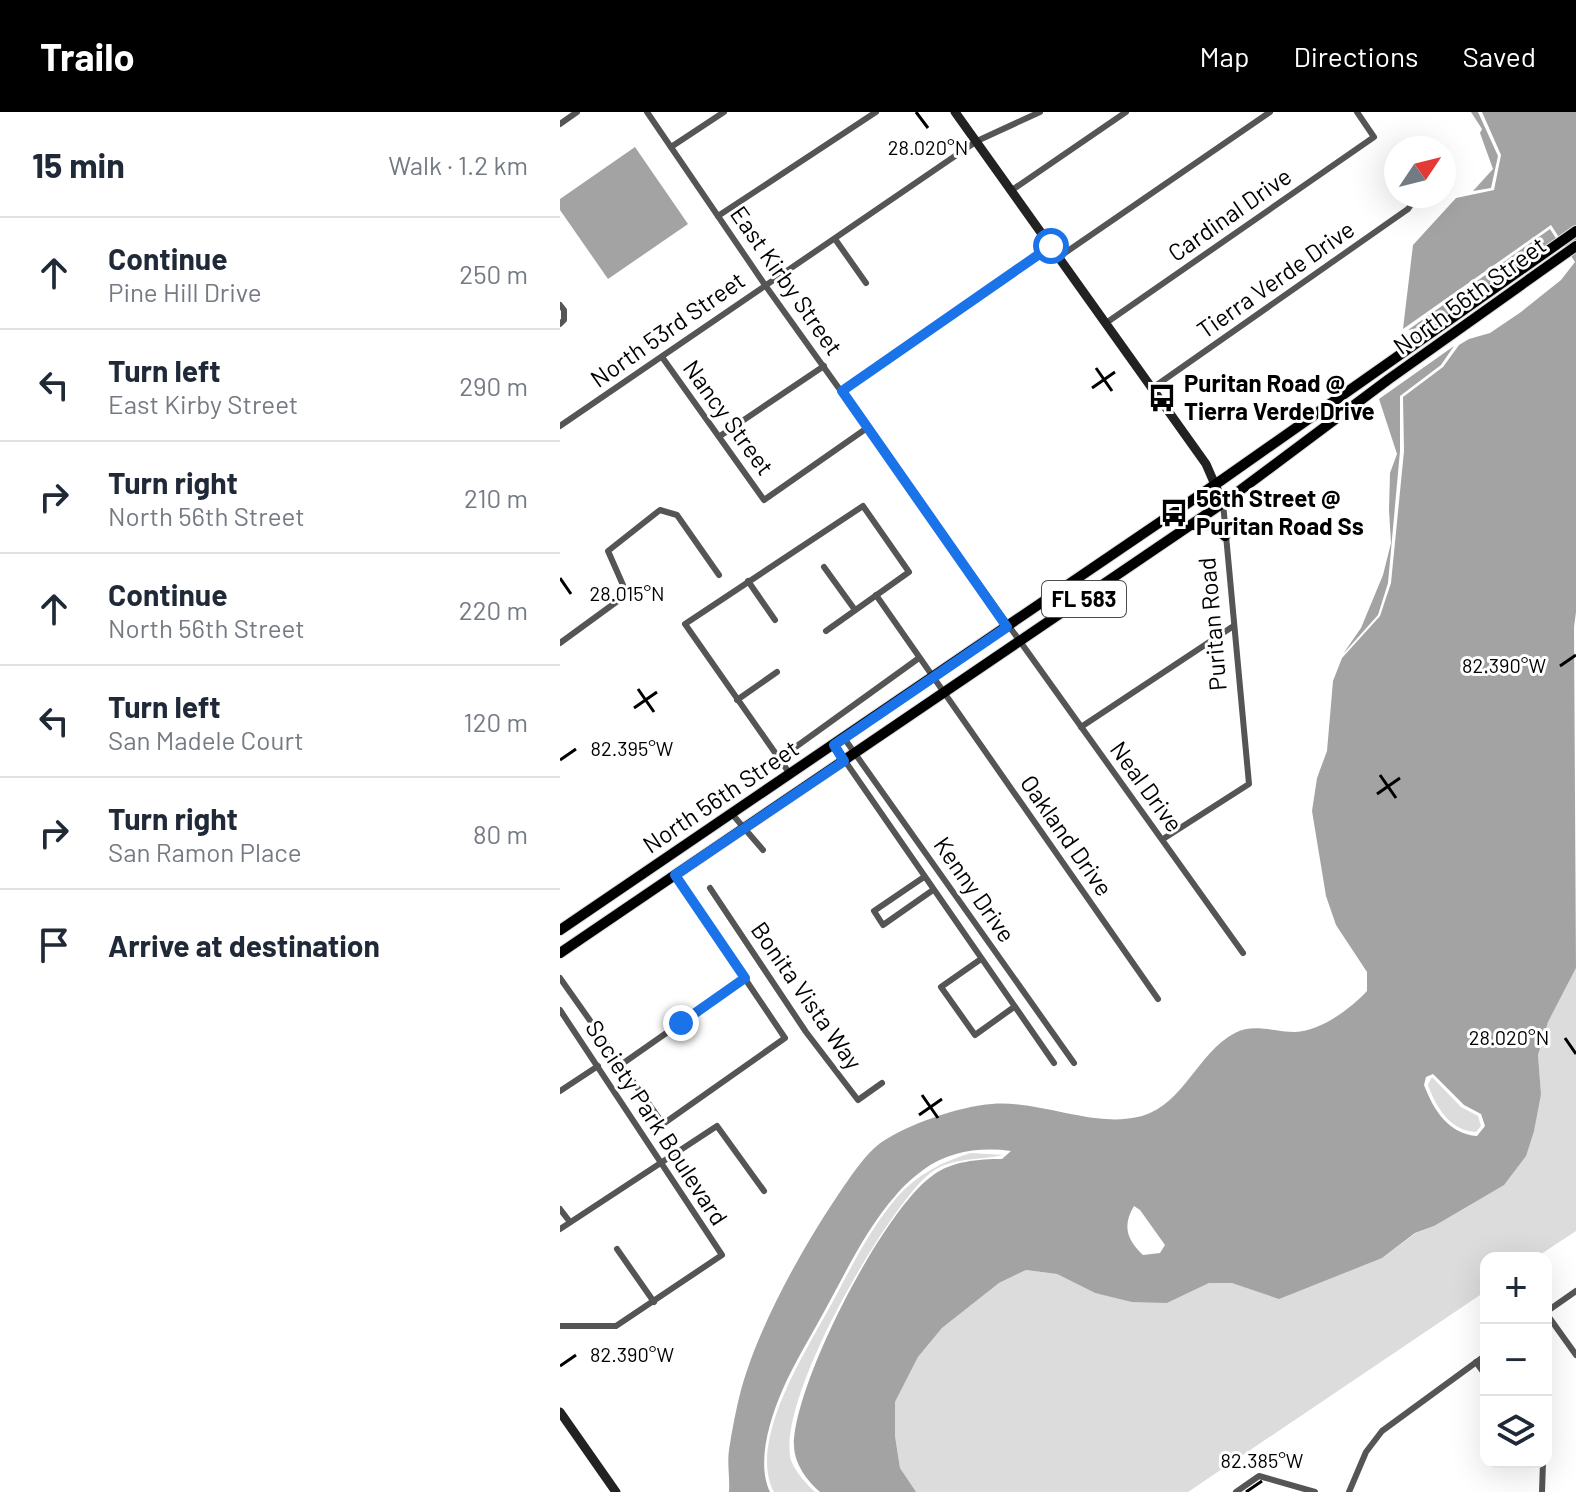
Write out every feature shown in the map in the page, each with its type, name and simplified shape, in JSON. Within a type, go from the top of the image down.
[{"type":"main road","name":"North 56th Street","points":[[560,953],[1223,503],[1567,247],[1576,231]]},
{"type":"main road","name":"North 56th Street","points":[[560,930],[934,678],[1356,386],[1567,247]]},
{"type":"main road","points":[[1356,386],[1364,398]]},
{"type":"main road","points":[[1191,525],[1213,525],[1225,536]]},
{"type":"main road","points":[[1097,565],[1108,582]]},
{"type":"street","points":[[560,124],[577,112]]},
{"type":"street","name":"East Kirby Street","points":[[647,112],[765,285],[1007,627]]},
{"type":"street","points":[[671,147],[724,112]]},
{"type":"street","points":[[718,216],[876,112]]},
{"type":"street","name":"Puritan Road","points":[[955,112],[1206,464],[1223,503],[1232,627],[1249,784],[1163,839]]},
{"type":"street","name":"North 53rd Street","points":[[560,426],[977,141],[1040,112]]},
{"type":"street","points":[[1012,190],[1126,112]]},
{"type":"street","points":[[1059,257],[1270,112]]},
{"type":"street","name":"Cardinal Drive","points":[[1106,323],[1374,137],[1357,112]]},
{"type":"street","name":"Tierra Verde Drive","points":[[1151,389],[1409,208]]},
{"type":"street","points":[[835,239],[866,283]]},
{"type":"street","points":[[842,391],[1051,246]]},
{"type":"street","points":[[560,305],[564,320],[560,324]]},
{"type":"street","name":"Nancy Street","points":[[662,357],[764,500],[867,428]]},
{"type":"street","points":[[720,436],[824,366]]},
{"type":"street","points":[[790,774],[685,624],[863,506],[909,572],[826,631]]},
{"type":"street","points":[[560,643],[619,600],[623,585],[608,551],[660,510],[677,515],[719,575]]},
{"type":"street","points":[[824,567],[855,610]]},
{"type":"street","points":[[748,581],[775,620]]},
{"type":"street","name":"Oakland Drive","points":[[876,595],[1158,999]]},
{"type":"street","name":"Neal Drive","points":[[1007,627],[1243,953]]},
{"type":"street","points":[[1081,727],[1232,627]]},
{"type":"street","points":[[779,759],[919,658]]},
{"type":"street","points":[[737,700],[777,672]]},
{"type":"street","name":"Kenny Drive","points":[[844,738],[1074,1063]]},
{"type":"street","points":[[834,745],[1054,1063]]},
{"type":"street","points":[[732,814],[763,850]]},
{"type":"street","points":[[560,978],[663,1124],[785,1038],[675,875]]},
{"type":"street","points":[[924,877],[874,911],[883,925],[933,890]]},
{"type":"street","name":"Bonita Vista Way","points":[[710,888],[806,1032],[858,1100],[882,1083]]},
{"type":"street","points":[[981,959],[941,987],[975,1035],[1014,1007]]},
{"type":"street","points":[[622,1064],[745,978]]},
{"type":"street","name":"Society Park Boulevard","points":[[560,1010],[722,1255],[654,1302]]},
{"type":"street","points":[[560,1091],[598,1066]]},
{"type":"street","points":[[560,1229],[717,1126],[764,1191]]},
{"type":"street","points":[[560,1209],[570,1222]]},
{"type":"street","points":[[560,1326],[616,1326],[654,1302],[617,1249]]},
{"type":"street","points":[[1552,1308],[1576,1291]]},
{"type":"street","points":[[1552,1321],[1576,1355]]},
{"type":"street","points":[[1349,1492],[1366,1452],[1382,1431],[1480,1359]]},
{"type":"street","points":[[1476,1362],[1480,1368]]},
{"type":"street","points":[[560,1412],[616,1492]]},
{"type":"street","points":[[1542,1492],[1543,1468]]},
{"type":"street","points":[[1236,1492],[1259,1476],[1315,1492]]},
{"type":"shaded area","points":[[1471,112],[1478,112],[1498,156],[1491,188],[1473,191],[1493,169],[1480,133],[1482,129]]},
{"type":"shaded area","points":[[1482,112],[1576,112],[1576,968],[1548,1022],[1538,1055],[1541,1094],[1526,1156],[1504,1185],[1434,1226],[1415,1233],[1382,1258],[1279,1299],[1232,1283],[1209,1283],[1167,1303],[1132,1302],[1095,1293],[1057,1274],[1026,1270],[999,1283],[942,1328],[918,1357],[895,1402],[895,1436],[900,1468],[916,1492],[820,1492],[806,1477],[796,1458],[794,1445],[798,1417],[824,1343],[866,1261],[912,1195],[932,1176],[956,1164],[1002,1159],[1011,1151],[976,1150],[943,1158],[905,1185],[875,1222],[792,1370],[777,1402],[766,1441],[764,1468],[770,1492],[729,1492],[728,1455],[734,1420],[759,1338],[829,1208],[856,1169],[879,1144],[933,1118],[964,1108],[992,1104],[1030,1106],[1105,1119],[1142,1116],[1169,1101],[1210,1053],[1235,1033],[1249,1029],[1295,1032],[1315,1028],[1344,1012],[1367,991],[1367,972],[1336,925],[1326,896],[1312,811],[1317,778],[1327,751],[1333,681],[1342,658],[1380,616],[1391,583],[1404,451],[1403,397],[1443,367],[1459,345],[1490,333],[1521,312],[1561,280],[1575,262],[1551,225],[1403,329],[1413,245],[1447,208],[1456,208],[1456,198],[1494,190],[1501,155]],"holes":[[[1433,1074],[1464,1105],[1481,1114],[1485,1126],[1477,1136],[1458,1131],[1444,1120],[1424,1085],[1426,1077]],[[1134,1206],[1165,1245],[1160,1253],[1143,1255],[1130,1238],[1127,1226],[1130,1213]]]},
{"type":"shaded area","points":[[635,147],[688,224],[608,279],[560,210],[560,199]]},
{"type":"shaded area","points":[[1550,229],[1557,240],[1430,326],[1408,330]]},
{"type":"shaded area","points":[[1454,346],[1441,365],[1400,396],[1400,451],[1388,583],[1378,615],[1343,654],[1361,628],[1383,575],[1391,543],[1390,473],[1397,454],[1379,399]]},
{"type":"shaded area","points":[[1576,968],[1576,1231],[1544,1252],[1480,1252],[1480,1295],[1188,1492],[916,1492],[913,1489],[900,1468],[895,1436],[895,1402],[918,1357],[942,1328],[999,1283],[1026,1270],[1057,1274],[1095,1293],[1167,1303],[1209,1283],[1232,1283],[1253,1289],[1382,1258],[1416,1233],[1434,1226],[1458,1210],[1541,1094],[1538,1055],[1548,1022]]},
{"type":"shaded area","points":[[1432,1077],[1461,1107],[1478,1116],[1481,1126],[1476,1132],[1459,1127],[1445,1116],[1428,1085]]},
{"type":"shaded area","points":[[971,1153],[1003,1155],[955,1162],[928,1175],[885,1228],[860,1268],[814,1358],[798,1400],[790,1436],[792,1463],[815,1492],[774,1492],[769,1481],[767,1455],[776,1415],[795,1370],[862,1249],[905,1188],[931,1170]]},
{"type":"place","name":"Puritan Road @ Tierra Verde Drive","points":[[1162,398]]},
{"type":"place","name":"56th Street @ Puritan Road Ss","points":[[1174,513]]},
{"type":"route","points":[[681,1023],[745,978],[675,875],[844,761],[834,745],[1007,627],[842,391],[1051,246]]}]
